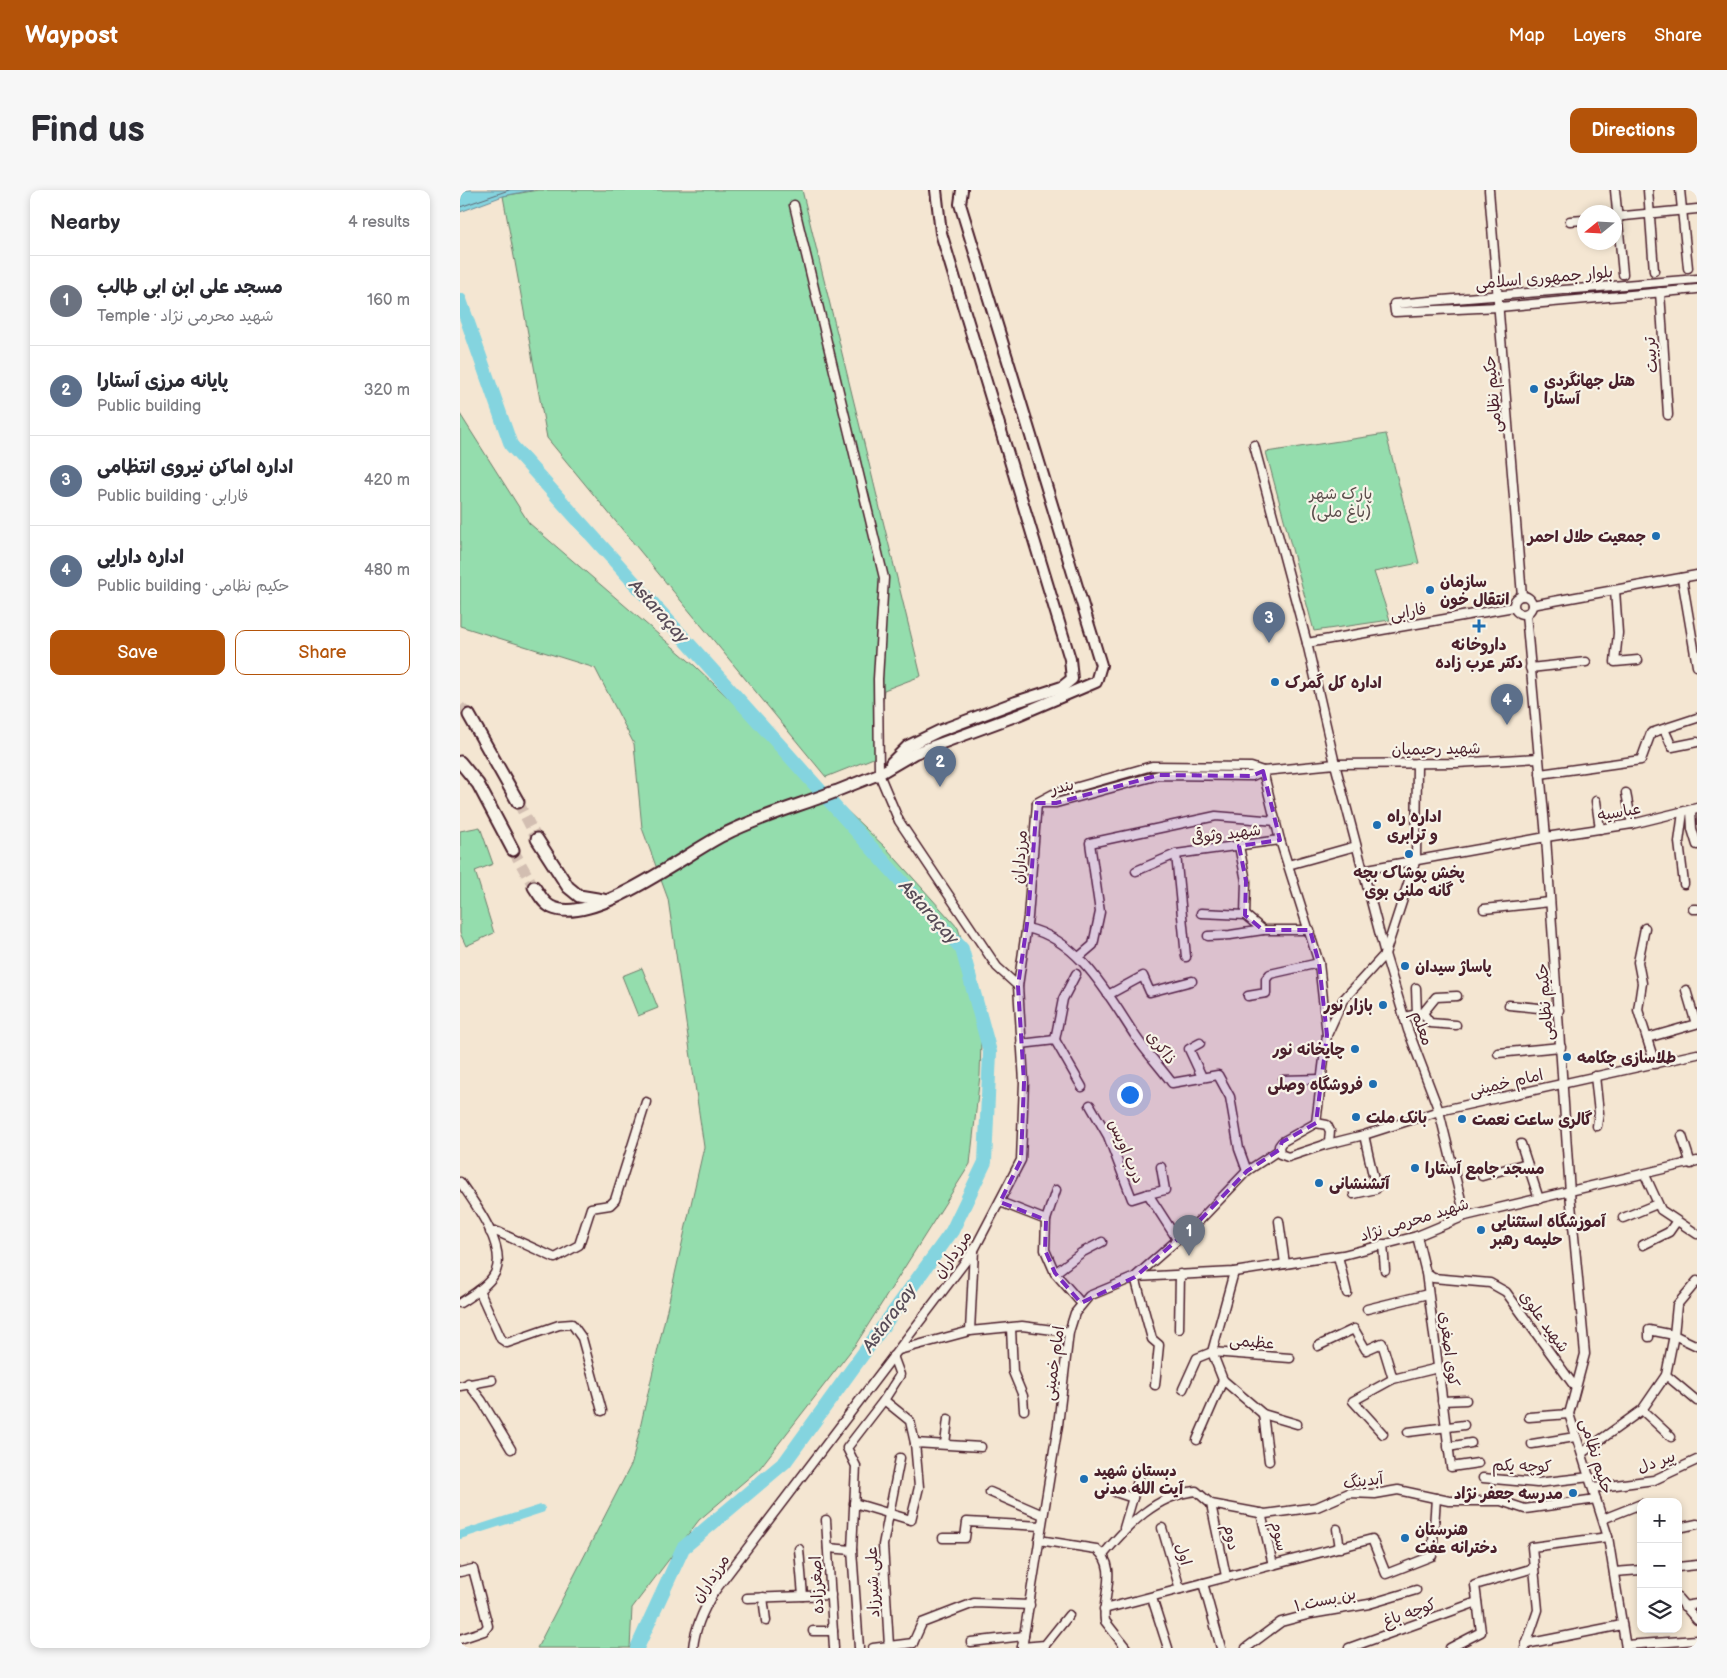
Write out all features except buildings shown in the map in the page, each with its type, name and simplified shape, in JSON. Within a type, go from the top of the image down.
[{"type":"highway","points":[[469,715],[518,802]]},
{"type":"highway","points":[[460,762],[478,784],[513,850]]},
{"type":"highway","points":[[534,887],[544,902],[561,910],[581,909],[607,900],[653,877],[725,834],[834,792]]},
{"type":"highway","points":[[538,839],[568,887],[578,896],[607,900]]},
{"type":"main road","points":[[879,774],[908,746],[939,731],[1062,687],[1072,679],[1070,659],[941,233],[936,190]]},
{"type":"main road","points":[[834,792],[879,774],[915,753],[1018,715],[1096,682],[1101,665],[960,204],[962,190]]},
{"type":"street","name":"حکیم نظامی","points":[[1489,190],[1522,596]]},
{"type":"street","points":[[1615,190],[1616,205]]},
{"type":"street","points":[[1648,190],[1654,271]]},
{"type":"street","points":[[1680,190],[1688,268]]},
{"type":"street","points":[[794,205],[884,578],[878,679],[879,774],[898,821],[996,967],[1018,986]]},
{"type":"street","points":[[1622,216],[1697,209]]},
{"type":"street","points":[[1570,221],[1577,220]]},
{"type":"street","points":[[1620,250],[1623,274]]},
{"type":"street","name":"بلوار جمهوری اسلامی","points":[[1697,279],[1498,295],[1394,308],[1499,307],[1697,289]]},
{"type":"street","points":[[1572,289],[1573,300]]},
{"type":"street","name":"تربیت","points":[[1660,292],[1668,415]]},
{"type":"street","name":"معلم","points":[[1254,445],[1307,643],[1335,764],[1384,954],[1404,1017],[1439,1111],[1465,1216]]},
{"type":"street","points":[[1532,605],[1697,575]]},
{"type":"street","points":[[1682,578],[1697,666]]},
{"type":"street","points":[[1615,590],[1618,633],[1615,662],[1638,660]]},
{"type":"street","points":[[1522,596],[1528,597],[1532,605],[1530,611],[1526,614],[1517,612],[1514,607],[1516,598],[1522,596]]},
{"type":"street","name":"فارابی","points":[[1307,643],[1514,607]]},
{"type":"street","name":"حکیم نظامی","points":[[1526,614],[1546,836],[1562,1046],[1570,1193],[1585,1354],[1575,1387],[1570,1414],[1575,1437],[1582,1452],[1608,1537],[1626,1646]]},
{"type":"street","points":[[1530,668],[1586,662]]},
{"type":"street","points":[[1540,774],[1641,760],[1651,733],[1697,718]]},
{"type":"street","points":[[1664,729],[1672,746],[1697,742]]},
{"type":"street","name":"شهید رحیمیان","points":[[1335,764],[1538,758]]},
{"type":"street","points":[[1327,1035],[1343,1000],[1384,954],[1416,860],[1416,763]]},
{"type":"street","name":"بندر","points":[[1037,803],[1054,794],[1152,766],[1251,767],[1263,771],[1335,764]]},
{"type":"street","points":[[1263,771],[1280,840],[1319,963],[1327,1035],[1316,1123]]},
{"type":"street","points":[[1626,793],[1632,824]]},
{"type":"street","points":[[1596,801],[1600,829]]},
{"type":"street","name":"مرزداران","points":[[693,1648],[694,1636],[703,1609],[714,1592],[974,1250],[1021,1160],[1024,1082],[1018,986],[1027,928],[1037,803]]},
{"type":"street","points":[[1690,810],[1692,830],[1697,846]]},
{"type":"street","points":[[1684,884],[1679,842],[1690,810]]},
{"type":"street","name":"عباسیه","points":[[1362,870],[1546,836],[1632,824],[1690,810]]},
{"type":"street","points":[[1079,957],[1092,945],[1100,912],[1090,843],[1216,816],[1276,821]]},
{"type":"street","name":"شهید وثوقی","points":[[1136,871],[1176,854],[1280,840]]},
{"type":"street","points":[[1239,846],[1246,881],[1245,915]]},
{"type":"street","points":[[1288,865],[1356,846]]},
{"type":"street","name":"شهید وثوقی","points":[[1176,854],[1186,957]]},
{"type":"street","points":[[1484,909],[1550,902]]},
{"type":"street","points":[[1201,913],[1245,915],[1263,930]]},
{"type":"street","name":"ذاکری","points":[[1027,928],[1044,932],[1079,957],[1108,995],[1136,1037],[1172,1083],[1218,1075],[1230,1097],[1239,1149],[1247,1171]]},
{"type":"street","points":[[1645,928],[1638,962],[1642,983],[1638,1010],[1655,1064]]},
{"type":"street","points":[[1208,936],[1263,930],[1310,930]]},
{"type":"street","points":[[1248,996],[1266,993],[1266,979],[1270,974],[1319,963]]},
{"type":"street","points":[[1076,974],[1063,999],[1055,1040],[1082,1087]]},
{"type":"street","points":[[1108,995],[1143,976],[1150,992],[1192,981]]},
{"type":"street","points":[[1416,988],[1420,1014],[1430,1023],[1456,1025]]},
{"type":"street","points":[[1647,1038],[1696,1024],[1686,990]]},
{"type":"street","points":[[1404,1017],[1420,1014],[1436,997],[1457,996]]},
{"type":"street","points":[[1509,1006],[1559,1010]]},
{"type":"street","points":[[1021,1044],[1055,1040]]},
{"type":"street","points":[[1200,1043],[1189,1049],[1202,1078]]},
{"type":"street","points":[[1498,1053],[1562,1046]]},
{"type":"street","name":"امام خمینی","points":[[1279,1150],[1283,1156],[1288,1157],[1324,1145],[1364,1136],[1439,1111],[1697,1054]]},
{"type":"street","points":[[1595,1076],[1599,1113],[1597,1126]]},
{"type":"street","points":[[1283,1080],[1322,1079]]},
{"type":"street","points":[[490,1232],[498,1232],[555,1258],[578,1245],[591,1208],[610,1205],[615,1200],[646,1102]]},
{"type":"street","name":"درب اویس","points":[[1090,1105],[1108,1136],[1132,1199],[1148,1194],[1177,1238]]},
{"type":"street","points":[[1056,1190],[1046,1220],[1045,1250],[1055,1273],[1081,1303],[1102,1290],[1135,1277],[1214,1207],[1247,1171],[1279,1150],[1282,1142],[1316,1123],[1327,1125],[1330,1131],[1329,1141],[1324,1145]]},
{"type":"street","points":[[1354,1194],[1376,1189],[1364,1136]]},
{"type":"street","points":[[1682,1136],[1694,1163]]},
{"type":"street","points":[[1521,1144],[1539,1200]]},
{"type":"street","points":[[1482,1176],[1527,1163]]},
{"type":"street","name":"شهید محرمی نژاد","points":[[1135,1277],[1234,1272],[1338,1256],[1417,1236],[1465,1216],[1694,1163]]},
{"type":"street","points":[[1148,1194],[1166,1190],[1161,1167]]},
{"type":"street","points":[[1645,1175],[1656,1204],[1676,1222],[1697,1234]]},
{"type":"street","points":[[460,1182],[481,1212],[490,1232],[498,1260],[496,1272],[479,1290],[460,1303]]},
{"type":"street","points":[[1000,1202],[1046,1220]]},
{"type":"street","points":[[1623,1218],[1656,1204]]},
{"type":"street","points":[[1279,1221],[1286,1264]]},
{"type":"street","points":[[1643,1245],[1669,1232],[1676,1222]]},
{"type":"street","name":"کوی اصغری","points":[[1417,1236],[1426,1273],[1451,1467],[1478,1463]]},
{"type":"street","points":[[1055,1273],[1081,1253],[1102,1242]]},
{"type":"street","points":[[1383,1244],[1386,1270]]},
{"type":"street","points":[[970,1331],[974,1250]]},
{"type":"street","points":[[1338,1256],[1347,1293]]},
{"type":"street","points":[[1234,1272],[1212,1352],[1223,1380],[1263,1414],[1297,1424]]},
{"type":"street","name":"شهید علوی","points":[[1426,1273],[1433,1278],[1490,1283],[1506,1292],[1575,1387]]},
{"type":"street","points":[[1179,1329],[1180,1274]]},
{"type":"street","points":[[1135,1277],[1152,1339],[1159,1345],[1155,1385]]},
{"type":"street","points":[[1582,1452],[1642,1410],[1666,1375],[1674,1335],[1677,1305],[1697,1281]]},
{"type":"street","points":[[479,1290],[501,1339],[507,1343],[558,1325],[572,1324],[582,1338],[602,1411]]},
{"type":"street","points":[[1367,1309],[1428,1294]]},
{"type":"street","name":"امام خمینی","points":[[1022,1648],[1058,1426],[1069,1332],[1075,1313],[1081,1303]]},
{"type":"street","points":[[859,1648],[852,1550],[856,1466],[847,1448],[884,1400],[900,1375],[896,1353],[970,1331],[1022,1326],[1069,1332]]},
{"type":"street","points":[[1011,1328],[1013,1372],[1021,1390],[1024,1410]]},
{"type":"street","points":[[1318,1346],[1354,1329],[1366,1350],[1382,1343],[1393,1380]]},
{"type":"street","points":[[1648,1337],[1649,1330],[1674,1335],[1697,1346]]},
{"type":"street","points":[[1183,1389],[1197,1358],[1212,1352]]},
{"type":"street","name":"عظیمی","points":[[1212,1352],[1290,1358]]},
{"type":"street","points":[[1383,1434],[1353,1401],[1393,1380],[1438,1368]]},
{"type":"street","points":[[1666,1375],[1697,1401]]},
{"type":"street","points":[[464,1384],[492,1380]]},
{"type":"street","points":[[1197,1440],[1223,1380]]},
{"type":"street","points":[[464,1384],[482,1401],[511,1449]]},
{"type":"street","points":[[854,1503],[911,1520],[919,1487],[915,1443],[910,1421],[884,1400]]},
{"type":"street","points":[[1442,1401],[1466,1400]]},
{"type":"street","points":[[1642,1410],[1671,1437]]},
{"type":"street","points":[[1263,1414],[1269,1461]]},
{"type":"street","points":[[1529,1417],[1570,1414]]},
{"type":"street","points":[[945,1444],[948,1419]]},
{"type":"street","points":[[1408,1432],[1464,1425]]},
{"type":"street","points":[[1532,1444],[1575,1437]]},
{"type":"street","points":[[915,1443],[980,1447]]},
{"type":"street","points":[[1448,1447],[1472,1443]]},
{"type":"street","name":"علی شیرزاد","points":[[889,1646],[883,1545],[900,1458]]},
{"type":"street","name":"پیر دل","points":[[1593,1488],[1654,1480],[1697,1460]]},
{"type":"street","points":[[1124,1530],[1139,1477]]},
{"type":"street","name":"کوچه یکم","points":[[1483,1478],[1537,1483],[1590,1477]]},
{"type":"street","name":"آبدینگ","points":[[1103,1555],[1124,1530],[1147,1510],[1178,1493],[1196,1491],[1211,1504],[1261,1513],[1317,1507],[1348,1493],[1375,1494],[1398,1490],[1449,1501],[1501,1501],[1524,1508],[1596,1500]]},
{"type":"street","points":[[990,1492],[1043,1515]]},
{"type":"street","points":[[1115,1492],[1133,1498]]},
{"type":"street","points":[[1104,1609],[1372,1539],[1386,1574],[1432,1556],[1436,1498]]},
{"type":"street","name":"دوم","points":[[1211,1504],[1226,1576]]},
{"type":"street","points":[[1603,1519],[1637,1506]]},
{"type":"street","name":"سوم","points":[[1261,1513],[1273,1565]]},
{"type":"street","name":"اصغرزاده","points":[[826,1520],[834,1648]]},
{"type":"street","points":[[943,1538],[965,1538],[967,1522],[1041,1526]]},
{"type":"street","points":[[1682,1527],[1697,1524]]},
{"type":"street","name":"اول","points":[[1162,1528],[1180,1589]]},
{"type":"street","points":[[1337,1529],[1340,1548]]},
{"type":"street","points":[[1525,1646],[1538,1610],[1532,1547],[1608,1537]]},
{"type":"street","points":[[1039,1540],[1096,1550],[1103,1555],[1108,1566],[1104,1609],[1105,1621],[1126,1648]]},
{"type":"street","points":[[828,1548],[852,1550]]},
{"type":"street","points":[[799,1549],[803,1596]]},
{"type":"street","points":[[1682,1567],[1697,1565]]},
{"type":"street","points":[[1450,1648],[1482,1632],[1475,1585],[1534,1568]]},
{"type":"street","points":[[460,1572],[473,1569],[488,1626],[484,1631],[460,1639]]},
{"type":"street","points":[[1614,1572],[1637,1570]]},
{"type":"street","points":[[1203,1583],[1221,1648]]},
{"type":"street","name":"بن بست ۱","points":[[1246,1648],[1281,1622],[1311,1614],[1369,1604],[1416,1590]]},
{"type":"street","points":[[746,1598],[831,1595]]},
{"type":"street","points":[[763,1597],[766,1620]]},
{"type":"street","points":[[1152,1598],[1168,1648]]},
{"type":"street","name":"کوچه باغ","points":[[1349,1648],[1477,1602]]},
{"type":"street","points":[[873,1648],[913,1646],[922,1623],[974,1603],[1030,1605]]},
{"type":"street","points":[[1682,1603],[1697,1620]]},
{"type":"street","points":[[1684,1606],[1697,1604]]},
{"type":"street","points":[[1022,1648],[1045,1645],[1069,1615]]},
{"type":"street","points":[[1525,1646],[1622,1625]]},
{"type":"street","points":[[813,1632],[833,1631]]},
{"type":"street","points":[[971,1642],[1024,1636]]},
{"type":"street","points":[[1626,1646],[1697,1640]]},
{"type":"highlighted area","points":[[1263,771],[1280,840],[1239,846],[1246,881],[1245,915],[1263,930],[1310,930],[1319,963],[1327,1035],[1316,1123],[1282,1142],[1279,1150],[1247,1171],[1200,1220],[1135,1277],[1081,1303],[1055,1273],[1045,1250],[1046,1220],[1000,1202],[1021,1160],[1024,1082],[1018,986],[1028,917],[1037,803],[1056,803],[1159,775],[1252,776]]},
{"type":"green space","points":[[538,190],[802,190],[921,676],[884,690],[876,757],[826,777],[547,438],[503,196]]},
{"type":"green space","points":[[460,414],[529,523],[695,666],[887,849],[958,928],[982,1005],[980,1075],[970,1164],[856,1344],[759,1469],[699,1520],[632,1608],[630,1648],[537,1648],[632,1463],[704,1147],[668,899],[642,828],[634,744],[595,668],[460,626]]},
{"type":"green space","name":"پارک شهر (باغ ملی)","points":[[1386,434],[1419,563],[1374,572],[1390,620],[1314,631],[1266,452]]},
{"type":"green space","points":[[480,827],[493,864],[475,871],[494,933],[466,946],[460,933],[460,831]]},
{"type":"green space","points":[[642,968],[658,1008],[638,1016],[622,976]]},
{"type":"water","points":[[460,190],[533,190],[503,196],[460,212]]},
{"type":"waterway","name":"Astaraçay","points":[[460,300],[511,445],[962,949],[990,1052],[985,1162],[952,1231],[785,1462],[683,1548],[637,1648]]},
{"type":"waterway","points":[[460,1535],[541,1509]]},
{"type":"tunnel","points":[[460,707],[469,715]]},
{"type":"tunnel","points":[[518,802],[537,839]]},
{"type":"tunnel","points":[[513,850],[534,887]]},
{"type":"place","name":"هتل جهانگردى آستارا","points":[[1534,389]]},
{"type":"place","name":"جمعیت حلال احمر","points":[[1656,536]]},
{"type":"place","name":"سازمان انتقال خون","points":[[1430,590]]},
{"type":"place","name":"داروخانه دکتر عرب زاده","points":[[1479,626]]},
{"type":"place","name":"اداره اماکن نیروی انتظامی","points":[[1269,643]]},
{"type":"place","name":"اداره کل گمرک","points":[[1275,682]]},
{"type":"place","name":"اداره دارایی","points":[[1507,725]]},
{"type":"place","name":"پایانه مرزی آستارا","points":[[940,787]]},
{"type":"place","name":"اداره راه و ترابری","points":[[1377,825]]},
{"type":"place","name":"پخش پوشاک بچه گانه ملنی بوی","points":[[1409,854]]},
{"type":"place","name":"پاساژ سیدان","points":[[1405,966]]},
{"type":"place","name":"بازار نور","points":[[1383,1005]]},
{"type":"place","name":"چایخانه نور","points":[[1355,1049]]},
{"type":"place","name":"طلاسازی چکامه","points":[[1567,1057]]},
{"type":"place","name":"فروشگاه وصلی","points":[[1373,1084]]},
{"type":"place","name":"بانک ملت","points":[[1356,1117]]},
{"type":"place","name":"گالری ساعت نعمت","points":[[1462,1119]]},
{"type":"place","name":"مسجد جامع آستارا","points":[[1415,1168]]},
{"type":"place","name":"آتشنشانی","points":[[1319,1183]]},
{"type":"place","name":"آموزشگاه استثنایی حلیمه رهبر","points":[[1481,1230]]},
{"type":"place","name":"مسجد علی ابن ابی طالب","points":[[1189,1256]]},
{"type":"place","name":"دبستان شهید آیت الله مدنی","points":[[1084,1479]]},
{"type":"place","name":"مدرسه جعفر نژاد","points":[[1573,1493]]},
{"type":"place","name":"هنرستان دخترانه عفت","points":[[1405,1538]]}]
